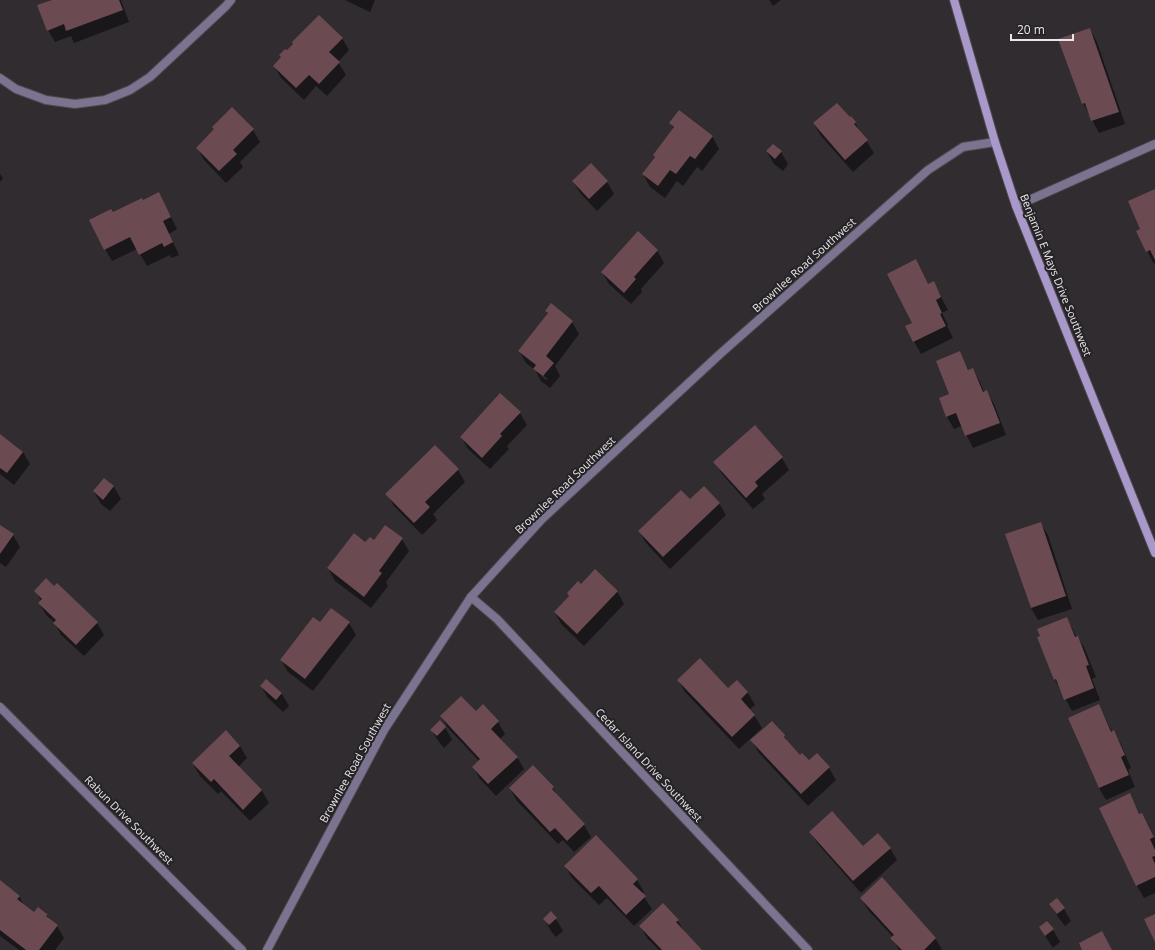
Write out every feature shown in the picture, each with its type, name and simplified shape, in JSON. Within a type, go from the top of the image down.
[{"type":"street","points":[[0,78],[16,89],[46,100],[75,104],[105,100],[130,90],[150,77],[231,0]]},
{"type":"street","name":"Benjamin E Mays Drive Southwest","points":[[954,0],[995,142],[1016,206],[1155,553]]},
{"type":"street","name":"Brownlee Road Southwest","points":[[267,950],[384,730],[471,598],[542,519],[720,354],[922,175],[963,147],[995,142]]},
{"type":"street","points":[[1016,206],[1155,144]]},
{"type":"street","name":"Cedar Island Drive Southwest","points":[[471,598],[497,618],[808,950]]},
{"type":"street","name":"Rabun Drive Southwest","points":[[0,707],[242,950]]},
{"type":"building","points":[[52,0],[119,0],[123,10],[66,31],[64,24],[47,31],[37,5]]},
{"type":"building","points":[[319,15],[343,38],[329,52],[340,62],[319,84],[309,75],[296,88],[273,66],[281,57],[279,55],[293,44],[292,42]]},
{"type":"building","points":[[1090,28],[1119,112],[1091,121],[1085,103],[1082,104],[1058,39]]},
{"type":"building","points":[[837,103],[850,117],[851,116],[856,122],[854,124],[868,140],[845,160],[813,123]]},
{"type":"building","points":[[232,107],[254,129],[233,150],[237,154],[219,171],[196,148],[214,129],[212,127]]},
{"type":"building","points":[[679,110],[713,136],[695,159],[690,156],[676,174],[670,170],[658,186],[642,174],[655,157],[653,155],[674,127],[669,123]]},
{"type":"building","points":[[773,144],[782,151],[775,159],[766,151]]},
{"type":"building","points":[[591,163],[608,181],[589,199],[572,181]]},
{"type":"building","points":[[1155,189],[1155,260],[1150,250],[1146,252],[1136,231],[1140,229],[1128,201]]},
{"type":"building","points":[[159,192],[171,217],[163,221],[173,242],[164,247],[162,243],[139,255],[130,237],[104,250],[89,220],[111,209],[113,212],[142,198],[143,200]]},
{"type":"building","points":[[638,231],[658,250],[634,277],[636,279],[624,293],[601,272]]},
{"type":"building","points":[[916,259],[928,284],[934,281],[941,297],[936,300],[942,313],[940,314],[946,326],[913,342],[905,326],[912,323],[887,274]]},
{"type":"building","points":[[551,303],[573,321],[546,356],[554,363],[543,376],[533,369],[536,365],[518,351],[548,313],[545,311]]},
{"type":"building","points":[[960,351],[968,370],[973,368],[983,392],[987,390],[1000,423],[965,436],[956,413],[946,417],[939,398],[949,394],[936,361]]},
{"type":"building","points":[[500,393],[521,412],[500,434],[502,436],[482,458],[460,437]]},
{"type":"building","points":[[755,425],[783,457],[755,482],[758,486],[746,498],[713,462]]},
{"type":"building","points":[[0,434],[23,452],[7,473],[0,468]]},
{"type":"building","points":[[435,445],[459,469],[425,502],[430,507],[414,523],[385,494]]},
{"type":"building","points":[[104,478],[114,486],[103,500],[93,491]]},
{"type":"building","points":[[704,486],[720,503],[663,557],[638,531],[681,490],[690,499]]},
{"type":"building","points":[[1041,522],[1066,596],[1031,608],[1005,534]]},
{"type":"building","points":[[0,525],[14,534],[0,554]]},
{"type":"building","points":[[385,525],[403,538],[379,571],[382,573],[364,597],[327,568],[354,533],[365,542],[370,537],[374,540]]},
{"type":"building","points":[[595,569],[618,591],[577,634],[554,612],[569,596],[567,593],[578,581],[581,584]]},
{"type":"building","points":[[46,578],[54,586],[57,583],[98,622],[76,645],[53,623],[56,620],[38,603],[42,599],[34,591]]},
{"type":"building","points":[[331,608],[350,622],[305,679],[280,660],[313,617],[320,622]]},
{"type":"building","points":[[1067,617],[1075,637],[1078,636],[1089,665],[1086,666],[1094,688],[1064,700],[1056,679],[1054,680],[1037,637],[1040,636],[1037,629]]},
{"type":"building","points":[[700,658],[728,688],[737,680],[748,692],[741,699],[755,715],[732,737],[677,680]]},
{"type":"building","points":[[266,679],[282,693],[276,700],[260,686]]},
{"type":"building","points":[[461,696],[476,711],[483,704],[499,721],[491,729],[518,757],[488,784],[472,767],[480,759],[440,716]]},
{"type":"building","points":[[1099,704],[1111,732],[1114,730],[1125,755],[1121,757],[1129,775],[1099,788],[1068,718]]},
{"type":"building","points":[[440,720],[446,727],[437,736],[430,730]]},
{"type":"building","points":[[772,721],[800,755],[802,753],[809,760],[817,753],[830,767],[801,794],[750,740]]},
{"type":"building","points":[[226,730],[240,746],[229,756],[262,790],[243,810],[214,779],[211,782],[192,763]]},
{"type":"building","points":[[533,765],[554,787],[552,789],[585,824],[567,841],[555,828],[550,832],[509,788]]},
{"type":"building","points":[[1130,793],[1139,814],[1142,813],[1154,837],[1150,839],[1155,850],[1155,856],[1152,857],[1155,864],[1155,877],[1136,886],[1099,808]]},
{"type":"building","points":[[832,811],[863,846],[878,833],[891,848],[853,881],[809,832]]},
{"type":"building","points":[[596,835],[638,879],[633,884],[646,896],[626,915],[599,886],[591,893],[564,866]]},
{"type":"building","points":[[882,877],[936,938],[924,950],[902,950],[890,938],[894,935],[860,898]]},
{"type":"building","points":[[0,880],[20,896],[17,899],[34,912],[38,907],[48,915],[46,916],[58,925],[39,950],[26,950],[0,930]]},
{"type":"building","points":[[1057,898],[1065,908],[1057,914],[1049,904]]},
{"type":"building","points":[[663,903],[679,920],[676,922],[702,950],[662,950],[639,926]]},
{"type":"building","points":[[551,911],[557,918],[549,925],[543,919]]},
{"type":"building","points":[[1155,914],[1155,942],[1144,919]]},
{"type":"building","points":[[1047,921],[1054,929],[1045,936],[1039,927]]},
{"type":"building","points":[[1102,931],[1112,950],[1082,950],[1079,943]]}]
